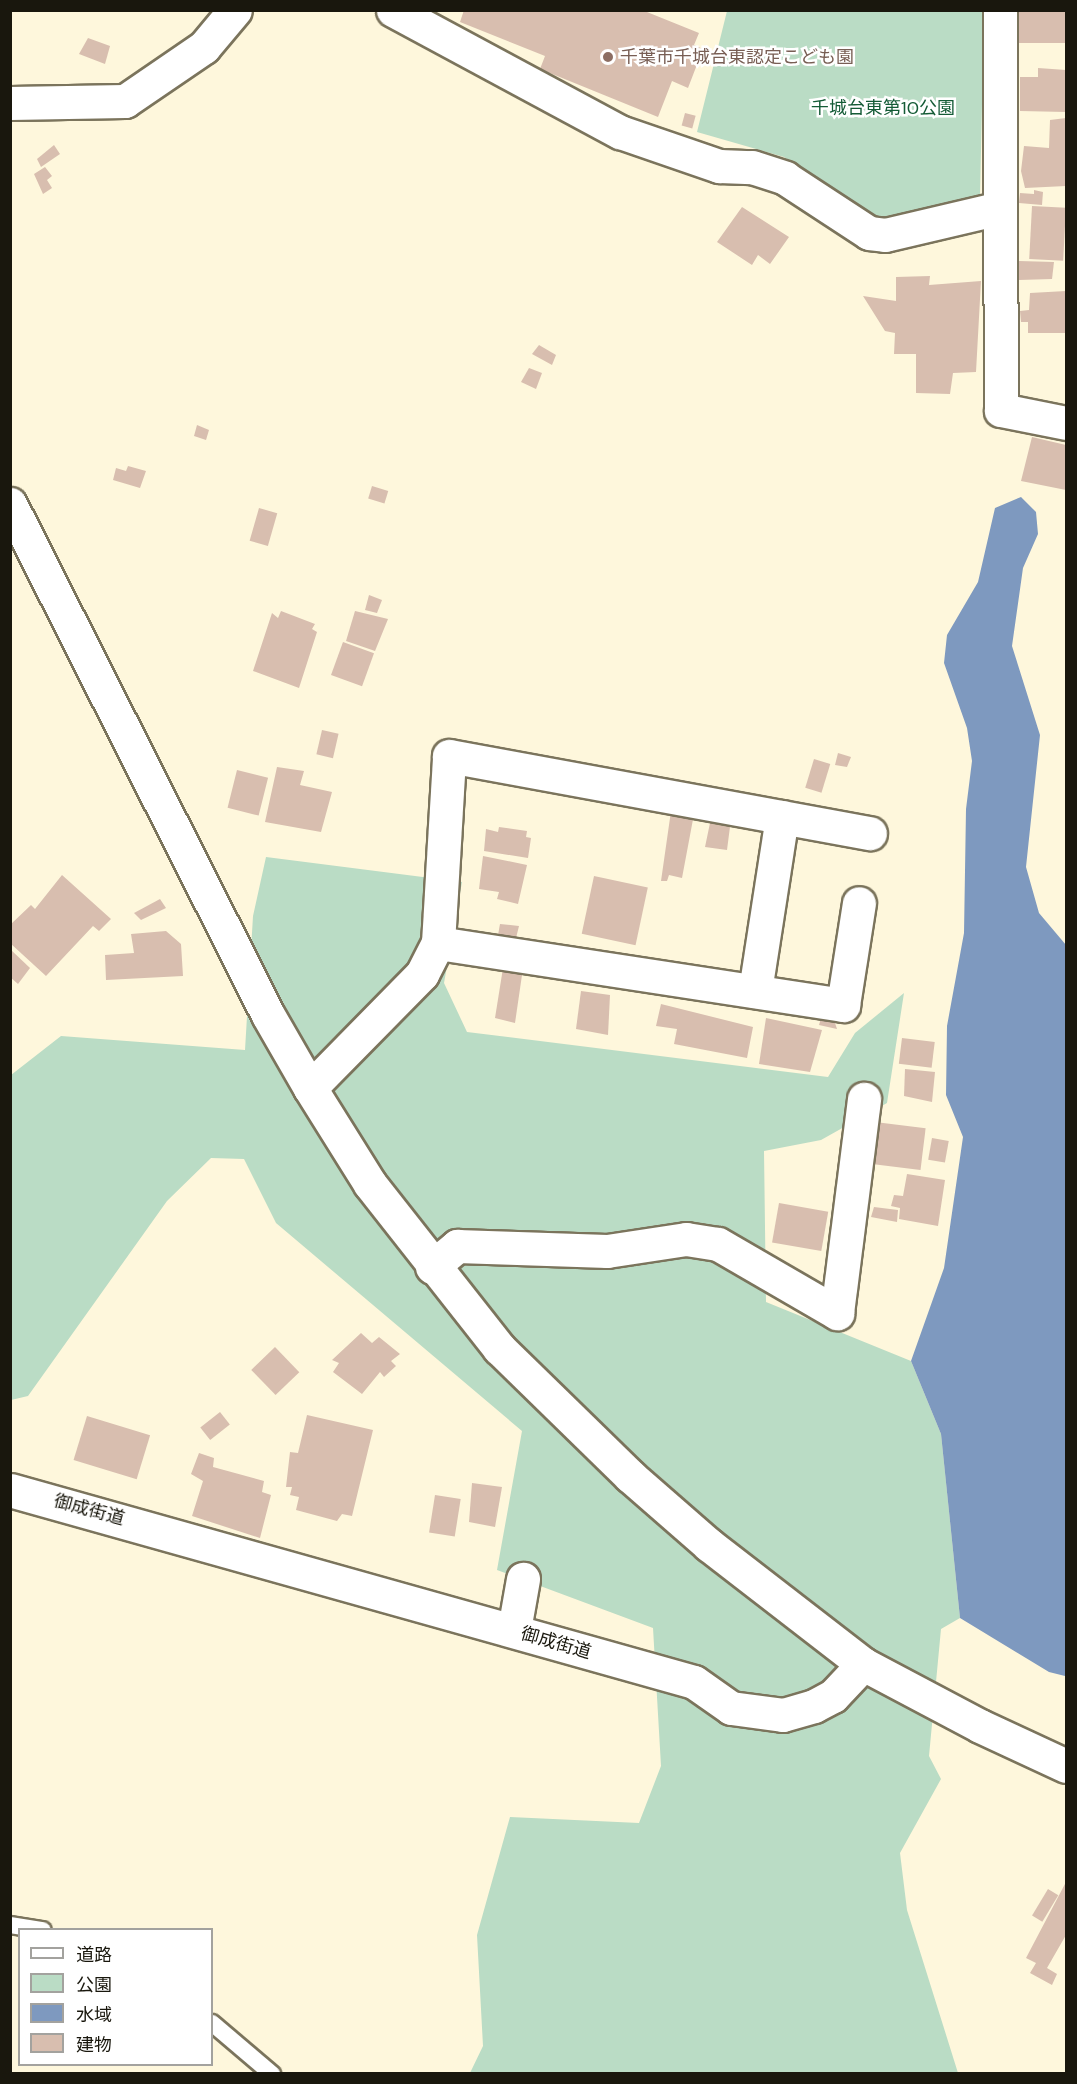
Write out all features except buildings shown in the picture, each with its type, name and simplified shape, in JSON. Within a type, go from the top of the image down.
[{"type":"street","points":[[10,103],[125,100],[204,47],[234,10]]},
{"type":"street","points":[[393,10],[620,132],[718,166],[752,167],[784,178],[868,233],[885,235],[1000,208]]},
{"type":"street","points":[[1000,10],[1001,410],[1066,423]]},
{"type":"street","points":[[10,504],[268,1015],[370,1184],[432,1267],[500,1348],[630,1476],[709,1545],[863,1664],[980,1726],[1066,1766]]},
{"type":"street","points":[[310,1088],[422,974],[438,943],[449,756],[870,833]]},
{"type":"street","points":[[755,992],[782,817]]},
{"type":"street","points":[[438,943],[843,1005],[859,903]]},
{"type":"street","points":[[432,1267],[457,1246],[607,1251],[686,1239],[718,1244],[837,1313],[864,1099]]},
{"type":"street","name":"御成街道","points":[[10,1490],[694,1682],[731,1708],[758,1714],[783,1715],[814,1706],[833,1696],[863,1664]]},
{"type":"street","points":[[514,1630],[523,1579]]},
{"type":"lane","points":[[10,1925],[36,1928]]},
{"type":"lane","points":[[213,2024],[272,2073]]},
{"type":"green space","name":"千城台東第10公園","points":[[727,11],[984,11],[980,197],[882,218],[868,215],[784,157],[697,132]]},
{"type":"green space","points":[[266,857],[462,882],[444,983],[467,1032],[828,1077],[855,1033],[904,993],[887,1103],[821,1140],[764,1151],[766,1302],[911,1361],[941,1434],[960,1618],[941,1629],[929,1756],[941,1779],[900,1853],[907,1910],[958,2073],[470,2073],[483,2046],[477,1935],[510,1817],[639,1823],[661,1766],[653,1628],[497,1570],[522,1431],[276,1223],[244,1159],[211,1158],[167,1201],[28,1396],[11,1400],[11,1075],[61,1036],[245,1050],[253,916]]},
{"type":"water","points":[[1021,497],[1036,512],[1038,534],[1023,568],[1012,646],[1040,735],[1026,867],[1039,913],[1066,945],[1065,1676],[1049,1672],[960,1618],[941,1434],[911,1361],[944,1268],[963,1137],[946,1095],[947,1026],[964,933],[966,809],[972,761],[967,728],[944,663],[947,635],[978,582],[995,508]]},
{"type":"place","name":"千葉市千城台東認定こども園","points":[[608,57]]}]
